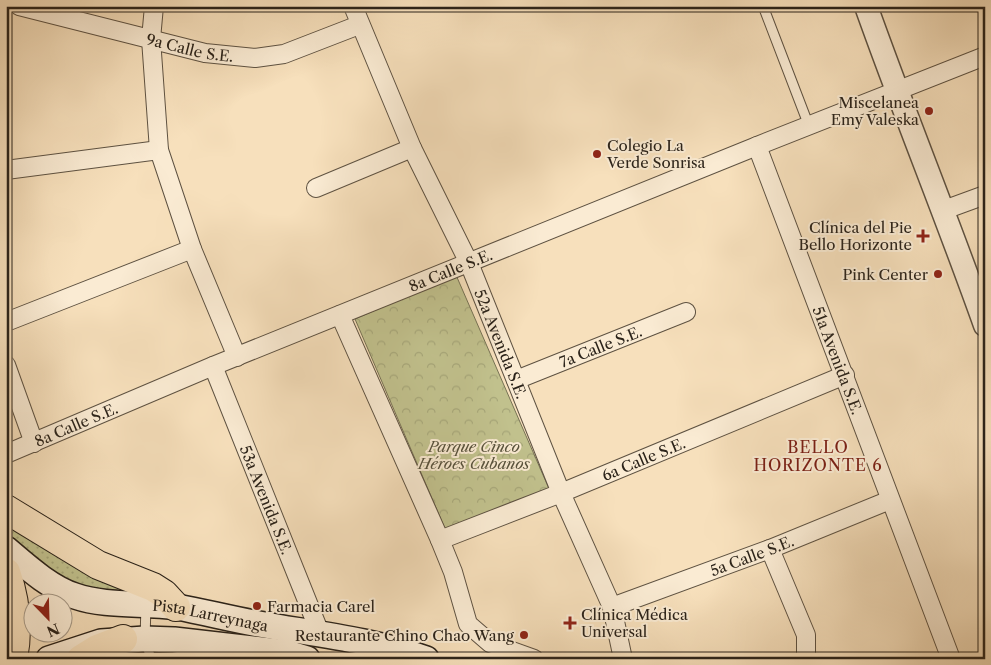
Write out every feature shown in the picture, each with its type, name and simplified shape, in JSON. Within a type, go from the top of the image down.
[{"type":"main road","points":[[6,509],[98,565],[153,587],[164,594],[176,607]]},
{"type":"main road","name":"Pista Larreynaga","points":[[6,549],[47,581],[72,596],[90,601],[176,607],[259,624],[320,633],[408,652],[426,659]]},
{"type":"main road","points":[[6,572],[16,609],[16,635],[13,659]]},
{"type":"main road","name":"Pista Larreynaga","points":[[50,659],[79,647],[140,646],[236,653],[287,653],[307,659]]},
{"type":"main road","points":[[82,659],[97,650],[140,646]]},
{"type":"street","name":"9a Calle S.E.","points":[[19,6],[205,53],[256,58],[284,54],[359,25]]},
{"type":"street","points":[[154,6],[151,39],[159,150],[192,249],[237,357]]},
{"type":"street","name":"52a Avenida S.E.","points":[[353,6],[359,25],[412,148],[469,263],[561,492],[612,607],[623,659]]},
{"type":"street","points":[[866,6],[896,91],[944,210],[985,325]]},
{"type":"street","name":"8a Calle S.E.","points":[[6,454],[212,366],[985,56]]},
{"type":"street","name":"51a Avenida S.E.","points":[[757,146],[952,659]]},
{"type":"street","points":[[316,188],[412,148]]},
{"type":"street","points":[[6,170],[159,150]]},
{"type":"street","points":[[944,210],[985,195]]},
{"type":"street","points":[[6,322],[192,249]]},
{"type":"street","name":"7a Calle S.E.","points":[[516,380],[686,312]]},
{"type":"street","points":[[340,315],[440,540],[453,572],[468,624],[490,643],[534,659]]},
{"type":"street","points":[[6,365],[34,443]]},
{"type":"street","name":"53a Avenida S.E.","points":[[212,366],[320,633]]},
{"type":"street","name":"6a Calle S.E.","points":[[440,540],[845,375]]},
{"type":"street","name":"5a Calle S.E.","points":[[612,607],[770,549],[890,500]]},
{"type":"street","points":[[770,549],[806,636],[806,659]]},
{"type":"lane","points":[[763,6],[809,126]]},
{"type":"lane","points":[[140,646],[146,605]]},
{"type":"green space","name":"Parque Cinco Héroes Cubanos","points":[[456,275],[550,491],[446,531],[355,319]]},
{"type":"green space","points":[[6,509],[153,587],[90,601],[6,549]]},
{"type":"place","name":"Miscelanea Emy Valeska","points":[[929,111]]},
{"type":"place","name":"Colegio La Verde Sonrisa","points":[[597,154]]},
{"type":"place","name":"Clínica del Pie Bello Horizonte","points":[[923,236]]},
{"type":"place","name":"Pink Center","points":[[938,274]]},
{"type":"place","name":"Farmacia Carel","points":[[257,606]]},
{"type":"place","name":"Clínica Médica Universal","points":[[570,623]]},
{"type":"place","name":"Restaurante Chino Chao Wang","points":[[524,635]]},
{"type":"district","name":"BELLO HORIZONTE 6","points":[[818,456]]}]
